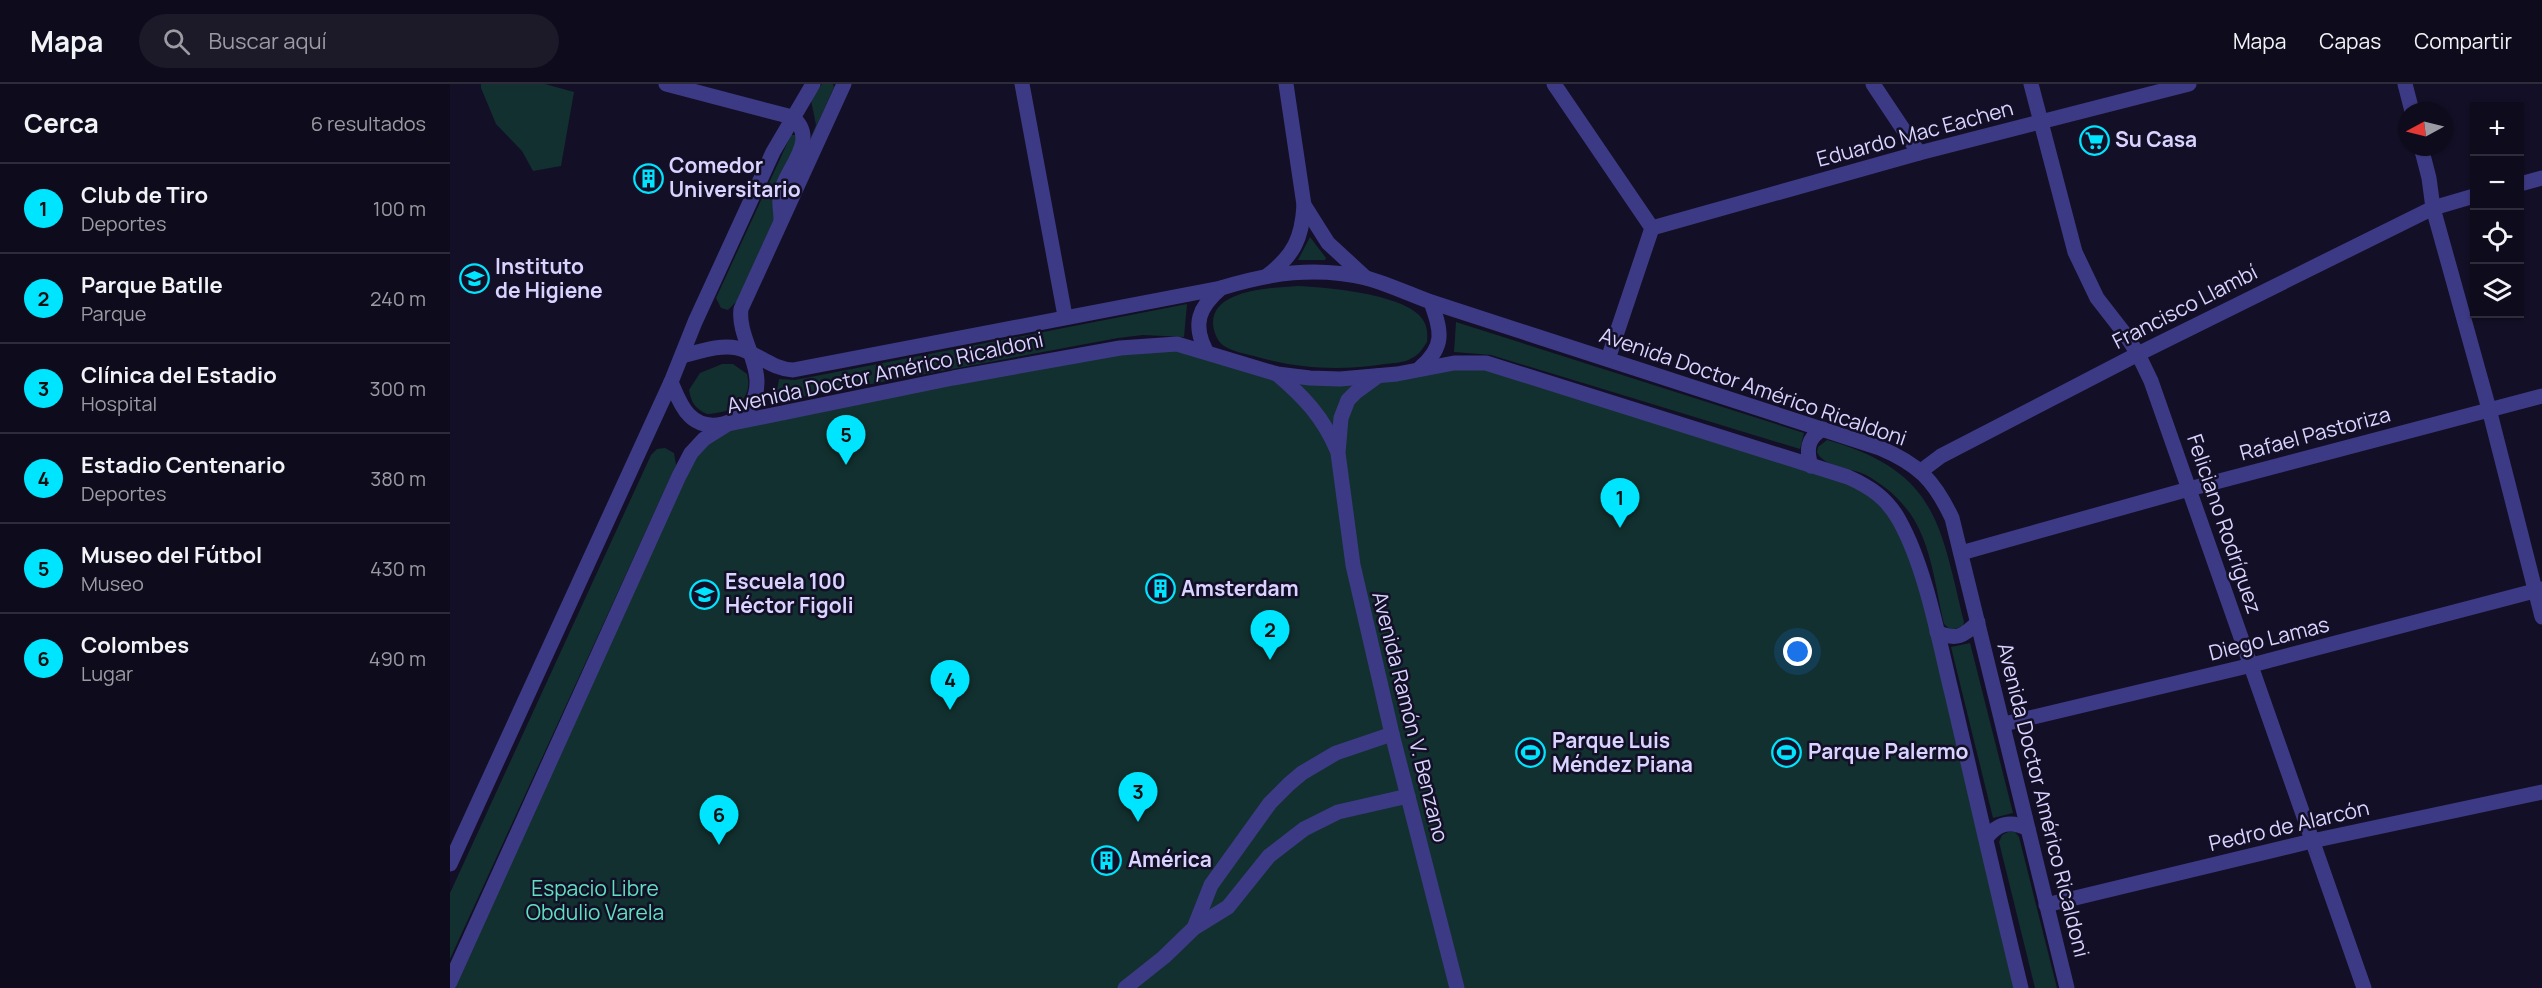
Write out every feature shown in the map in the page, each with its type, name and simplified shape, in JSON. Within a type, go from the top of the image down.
[{"type":"street","points":[[666,84],[792,117],[799,122],[803,137],[801,149],[780,195],[781,222]]},
{"type":"street","points":[[450,864],[671,382],[768,162],[813,84]]},
{"type":"street","points":[[671,382],[691,417],[704,424],[728,424],[748,408],[753,400],[757,382],[751,353],[741,328],[741,309],[844,84]]},
{"type":"street","points":[[1022,84],[1065,316]]},
{"type":"street","points":[[1268,275],[1289,256],[1297,242],[1304,205],[1286,84]]},
{"type":"street","points":[[1554,84],[1652,228],[1608,359]]},
{"type":"street","points":[[1873,84],[1919,153]]},
{"type":"street","name":"Feliciano Rodríguez","points":[[2031,84],[2074,252],[2097,298],[2138,354],[2151,381],[2364,988]]},
{"type":"street","name":"Eduardo Mac Eachen","points":[[1652,228],[1919,153],[2189,84]]},
{"type":"street","points":[[2405,84],[2410,102]]},
{"type":"street","points":[[2423,156],[2433,208],[2539,590],[2542,616]]},
{"type":"street","points":[[2524,183],[2542,178]]},
{"type":"street","name":"Francisco Llambí","points":[[1921,471],[1941,456],[2138,354],[2433,208],[2470,197]]},
{"type":"street","points":[[1304,205],[1328,243],[1366,278]]},
{"type":"street","name":"Avenida Doctor Américo Ricaldoni","points":[[682,356],[726,347],[751,353],[777,368],[793,370],[1065,316],[1221,288],[1268,275],[1295,272],[1366,278],[1431,302],[1823,429],[1903,458],[1921,471],[1939,492],[1952,518],[2067,988]]},
{"type":"street","points":[[1206,351],[1199,333],[1199,317],[1203,305],[1221,288]]},
{"type":"street","points":[[1419,369],[1431,359],[1439,341],[1439,326],[1431,302]]},
{"type":"street","name":"Avenida Doctor Américo Ricaldoni","points":[[450,982],[679,476],[691,453],[704,439],[728,424],[929,382],[1120,348],[1177,344],[1277,374],[1340,379],[1467,362],[1506,368],[1869,487],[1884,499],[1898,518],[1911,544],[1937,632],[2021,988]]},
{"type":"street","name":"Avenida Ramón V. Benzano","points":[[1277,374],[1304,397],[1318,413],[1338,453]]},
{"type":"street","name":"Avenida Ramón V. Benzano","points":[[1379,375],[1348,400],[1341,418],[1338,453],[1357,589],[1457,988]]},
{"type":"street","name":"Rafael Pastoriza","points":[[1960,553],[2189,489],[2542,396]]},
{"type":"street","points":[[1810,466],[1807,455],[1809,444],[1814,435],[1823,429]]},
{"type":"street","name":"Diego Lamas","points":[[2004,724],[2252,665],[2539,590]]},
{"type":"street","points":[[1937,632],[1950,638],[1962,636],[1978,622]]},
{"type":"street","points":[[1194,928],[1211,885],[1270,803],[1289,784],[1302,773],[1336,753],[1392,734]]},
{"type":"street","name":"Pedro de Alarcón","points":[[2046,905],[2312,842],[2542,792]]},
{"type":"street","points":[[1125,988],[1164,957],[1194,928],[1228,907],[1269,856],[1304,830],[1338,812],[1408,796]]},
{"type":"street","points":[[1986,838],[1994,828],[2011,823],[2028,829]]},
{"type":"green space","points":[[481,84],[545,84],[574,92],[561,166],[533,171],[522,151],[496,124]]},
{"type":"green space","points":[[822,84],[833,84],[834,87],[796,172],[816,125],[811,100]]},
{"type":"green space","points":[[791,135],[796,135],[798,138],[775,217],[737,301],[728,310],[721,308],[716,298]]},
{"type":"green space","points":[[1310,237],[1326,258],[1325,260],[1298,260]]},
{"type":"green space","points":[[1297,286],[1361,293],[1409,308],[1424,321],[1427,342],[1417,355],[1406,361],[1335,368],[1287,364],[1235,351],[1219,341],[1213,322],[1216,311],[1223,303],[1246,292]]},
{"type":"green space","points":[[1187,304],[1184,337],[1143,335],[1118,338],[775,402],[779,379],[795,380]]},
{"type":"green space","points":[[1456,322],[1804,433],[1800,449],[1491,355],[1454,352]]},
{"type":"green space","name":"Espacio Libre Obdulio Varela","points":[[1160,344],[1310,378],[1467,362],[1869,487],[1911,544],[2021,988],[450,988],[679,476],[713,432]]},
{"type":"green space","points":[[722,364],[733,364],[747,374],[747,392],[739,404],[732,408],[707,414],[694,405],[689,390],[700,373]]},
{"type":"green space","points":[[1827,440],[1863,453],[1891,468],[1912,485],[1928,506],[1948,557],[1964,622],[1963,626],[1951,630],[1944,624],[1935,578],[1926,547],[1914,519],[1896,497],[1876,481],[1866,475],[1831,464],[1820,457],[1817,452],[1818,447]]},
{"type":"green space","points":[[665,448],[674,453],[676,465],[450,959],[450,893],[651,455],[657,449]]},
{"type":"green space","points":[[1970,643],[2013,813],[1993,818],[1951,647]]},
{"type":"green space","points":[[2015,832],[2019,837],[2057,988],[2035,988],[1999,842],[2002,835]]},
{"type":"place","name":"Su Casa","points":[[2094,140]]},
{"type":"place","name":"Comedor Universitario","points":[[648,178]]},
{"type":"place","name":"Instituto de Higiene","points":[[474,279]]},
{"type":"place","name":"Museo del Fútbol","points":[[846,465]]},
{"type":"place","name":"Club de Tiro","points":[[1620,528]]},
{"type":"place","name":"Amsterdam","points":[[1160,589]]},
{"type":"place","name":"Escuela 100 Héctor Figoli","points":[[704,594]]},
{"type":"place","name":"Parque Batlle","points":[[1270,660]]},
{"type":"place","name":"Estadio Centenario","points":[[950,710]]},
{"type":"place","name":"Parque Palermo","points":[[1787,752]]},
{"type":"place","name":"Parque Luis Méndez Piana","points":[[1531,753]]},
{"type":"place","name":"Clínica del Estadio","points":[[1138,822]]},
{"type":"place","name":"Colombes","points":[[719,845]]},
{"type":"place","name":"América","points":[[1107,860]]}]
